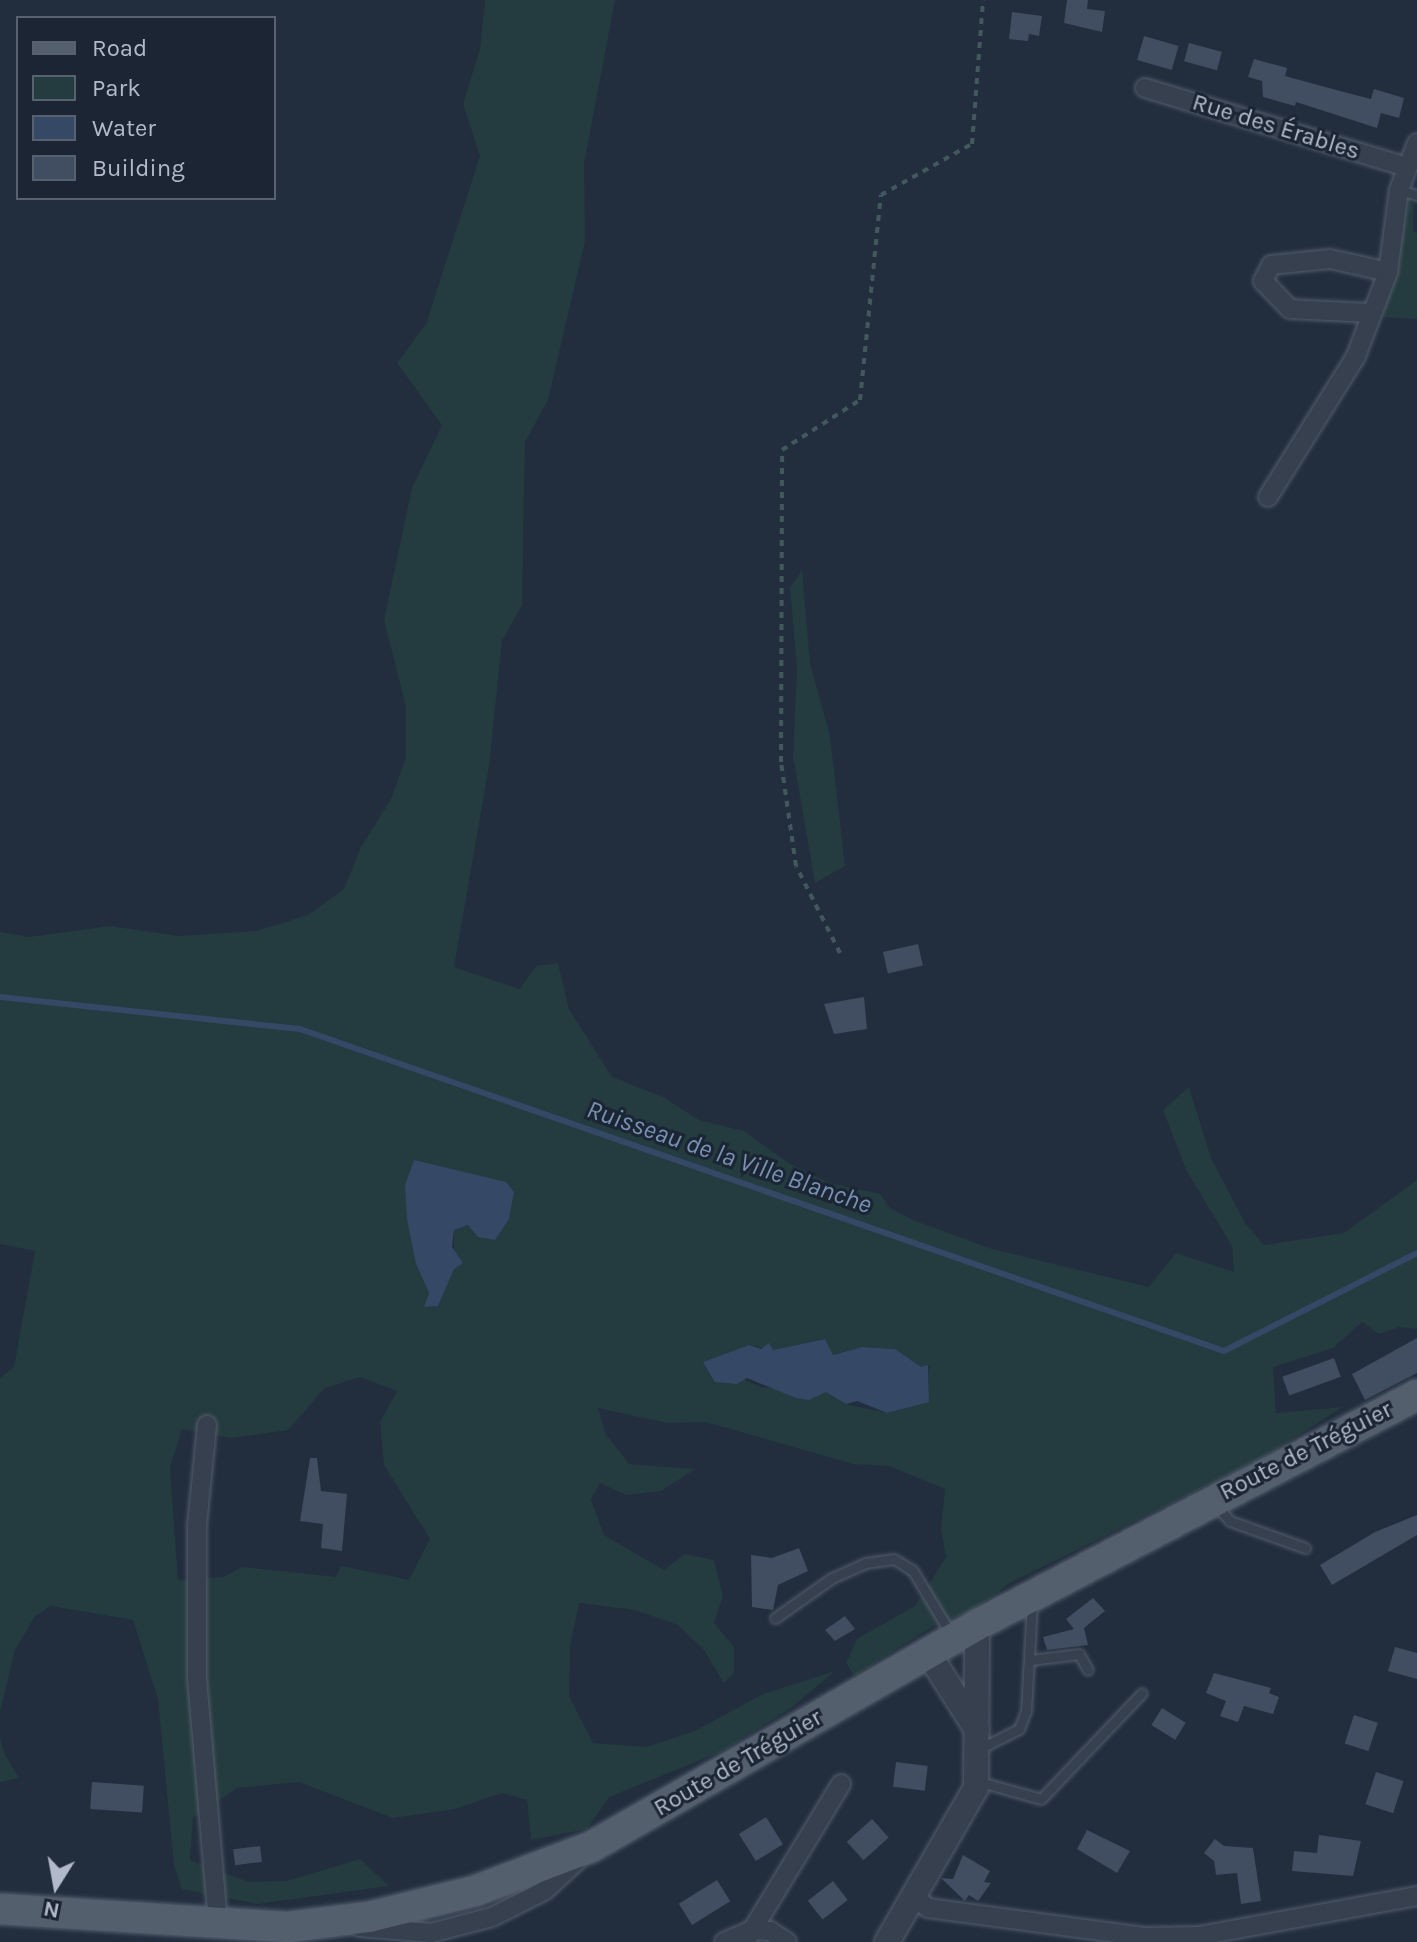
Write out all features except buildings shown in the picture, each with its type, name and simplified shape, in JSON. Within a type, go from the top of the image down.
[{"type":"main road","name":"Route de Tréguier","points":[[0,1909],[218,1925],[334,1922],[475,1891],[591,1847],[953,1639],[1211,1500],[1417,1395]]},
{"type":"street","name":"Rue des Érables","points":[[1145,88],[1406,167]]},
{"type":"street","points":[[1268,497],[1356,356],[1388,272],[1408,192],[1406,167],[1417,143]]},
{"type":"street","points":[[1370,313],[1290,309],[1263,281],[1271,265],[1330,259],[1388,272]]},
{"type":"street","points":[[207,1425],[197,1525],[197,1678],[218,1925]]},
{"type":"street","points":[[887,1942],[966,1811],[977,1781],[978,1739],[953,1639]]},
{"type":"street","points":[[953,1639],[978,1739]]},
{"type":"street","points":[[749,1936],[841,1784]]},
{"type":"street","points":[[916,1898],[928,1908],[1144,1937],[1215,1934],[1417,1896]]},
{"type":"street","points":[[724,1942],[770,1931],[787,1942]]},
{"type":"lane","points":[[1211,1500],[1230,1521],[1305,1548]]},
{"type":"lane","points":[[775,1618],[832,1578],[865,1563],[894,1559],[920,1580],[953,1639]]},
{"type":"lane","points":[[978,1739],[1019,1729],[1026,1711],[1032,1596]]},
{"type":"lane","points":[[1031,1660],[1079,1654],[1088,1670]]},
{"type":"lane","points":[[977,1781],[1041,1799],[1142,1693]]},
{"type":"path","points":[[840,953],[796,866],[781,762],[782,450],[860,400],[881,195],[972,144],[983,0]]},
{"type":"green space","points":[[485,0],[615,0],[584,164],[585,241],[548,400],[525,442],[522,605],[502,641],[489,766],[454,967],[520,989],[536,966],[558,963],[569,1009],[612,1077],[663,1097],[699,1120],[744,1131],[787,1162],[829,1183],[880,1194],[890,1208],[913,1220],[992,1249],[1149,1287],[1176,1253],[1234,1272],[1232,1246],[1186,1170],[1163,1110],[1189,1087],[1211,1158],[1245,1223],[1264,1245],[1344,1233],[1417,1180],[1417,1329],[1399,1327],[1379,1334],[1362,1322],[1333,1348],[1273,1367],[1276,1413],[1343,1407],[1263,1458],[1010,1583],[976,1609],[932,1627],[854,1676],[846,1663],[857,1639],[915,1606],[946,1557],[941,1529],[945,1489],[889,1466],[853,1464],[706,1422],[667,1423],[598,1408],[605,1433],[629,1464],[695,1469],[661,1491],[626,1495],[600,1483],[591,1500],[604,1535],[664,1570],[685,1554],[714,1560],[723,1596],[714,1623],[734,1647],[734,1673],[724,1683],[704,1650],[678,1625],[635,1610],[579,1603],[570,1647],[569,1696],[593,1743],[646,1747],[695,1731],[763,1694],[835,1671],[791,1708],[723,1751],[609,1797],[587,1829],[531,1840],[527,1800],[502,1793],[455,1809],[393,1818],[299,1782],[237,1788],[193,1818],[190,1860],[249,1882],[287,1881],[360,1859],[389,1886],[257,1904],[182,1889],[174,1866],[158,1699],[133,1620],[51,1606],[35,1616],[15,1650],[0,1712],[0,1378],[14,1367],[35,1251],[0,1244],[0,932],[29,937],[110,926],[179,936],[256,931],[308,915],[344,889],[361,847],[391,799],[406,757],[406,707],[384,620],[412,488],[442,425],[397,363],[426,324],[480,156],[463,104],[480,49]],"holes":[[[414,1160],[433,1167],[468,1225],[454,1230],[454,1269],[438,1306],[425,1307],[429,1293],[416,1264]],[[825,1339],[832,1355],[862,1347],[895,1349],[921,1367],[929,1366],[929,1401],[887,1413],[846,1404],[826,1391],[761,1387],[704,1362],[749,1345],[773,1350]],[[360,1377],[397,1391],[380,1422],[384,1465],[430,1539],[409,1580],[341,1566],[336,1577],[242,1567],[223,1577],[178,1580],[170,1467],[182,1429],[230,1438],[288,1430],[325,1388]]]},
{"type":"green space","points":[[1409,202],[1414,204],[1413,231],[1417,233],[1417,319],[1383,317]]},
{"type":"green space","points":[[802,570],[810,663],[830,736],[845,866],[815,883],[793,756],[797,668],[790,588]]},
{"type":"green space","points":[[0,1737],[4,1753],[19,1778],[0,1782]]},
{"type":"water","points":[[414,1160],[506,1182],[514,1192],[509,1219],[495,1240],[478,1237],[468,1225],[454,1230],[452,1247],[463,1263],[454,1269],[438,1306],[424,1307],[429,1293],[416,1264],[407,1219],[405,1185]]},
{"type":"water","points":[[825,1339],[833,1355],[862,1347],[895,1349],[921,1367],[928,1365],[929,1402],[887,1413],[857,1401],[846,1404],[826,1392],[809,1400],[796,1398],[747,1378],[737,1384],[715,1382],[703,1362],[749,1345],[761,1349],[769,1343],[773,1350]]},
{"type":"waterway","name":"Ruisseau de la Ville Blanche","points":[[0,997],[300,1029],[1224,1351],[1417,1253]]}]
